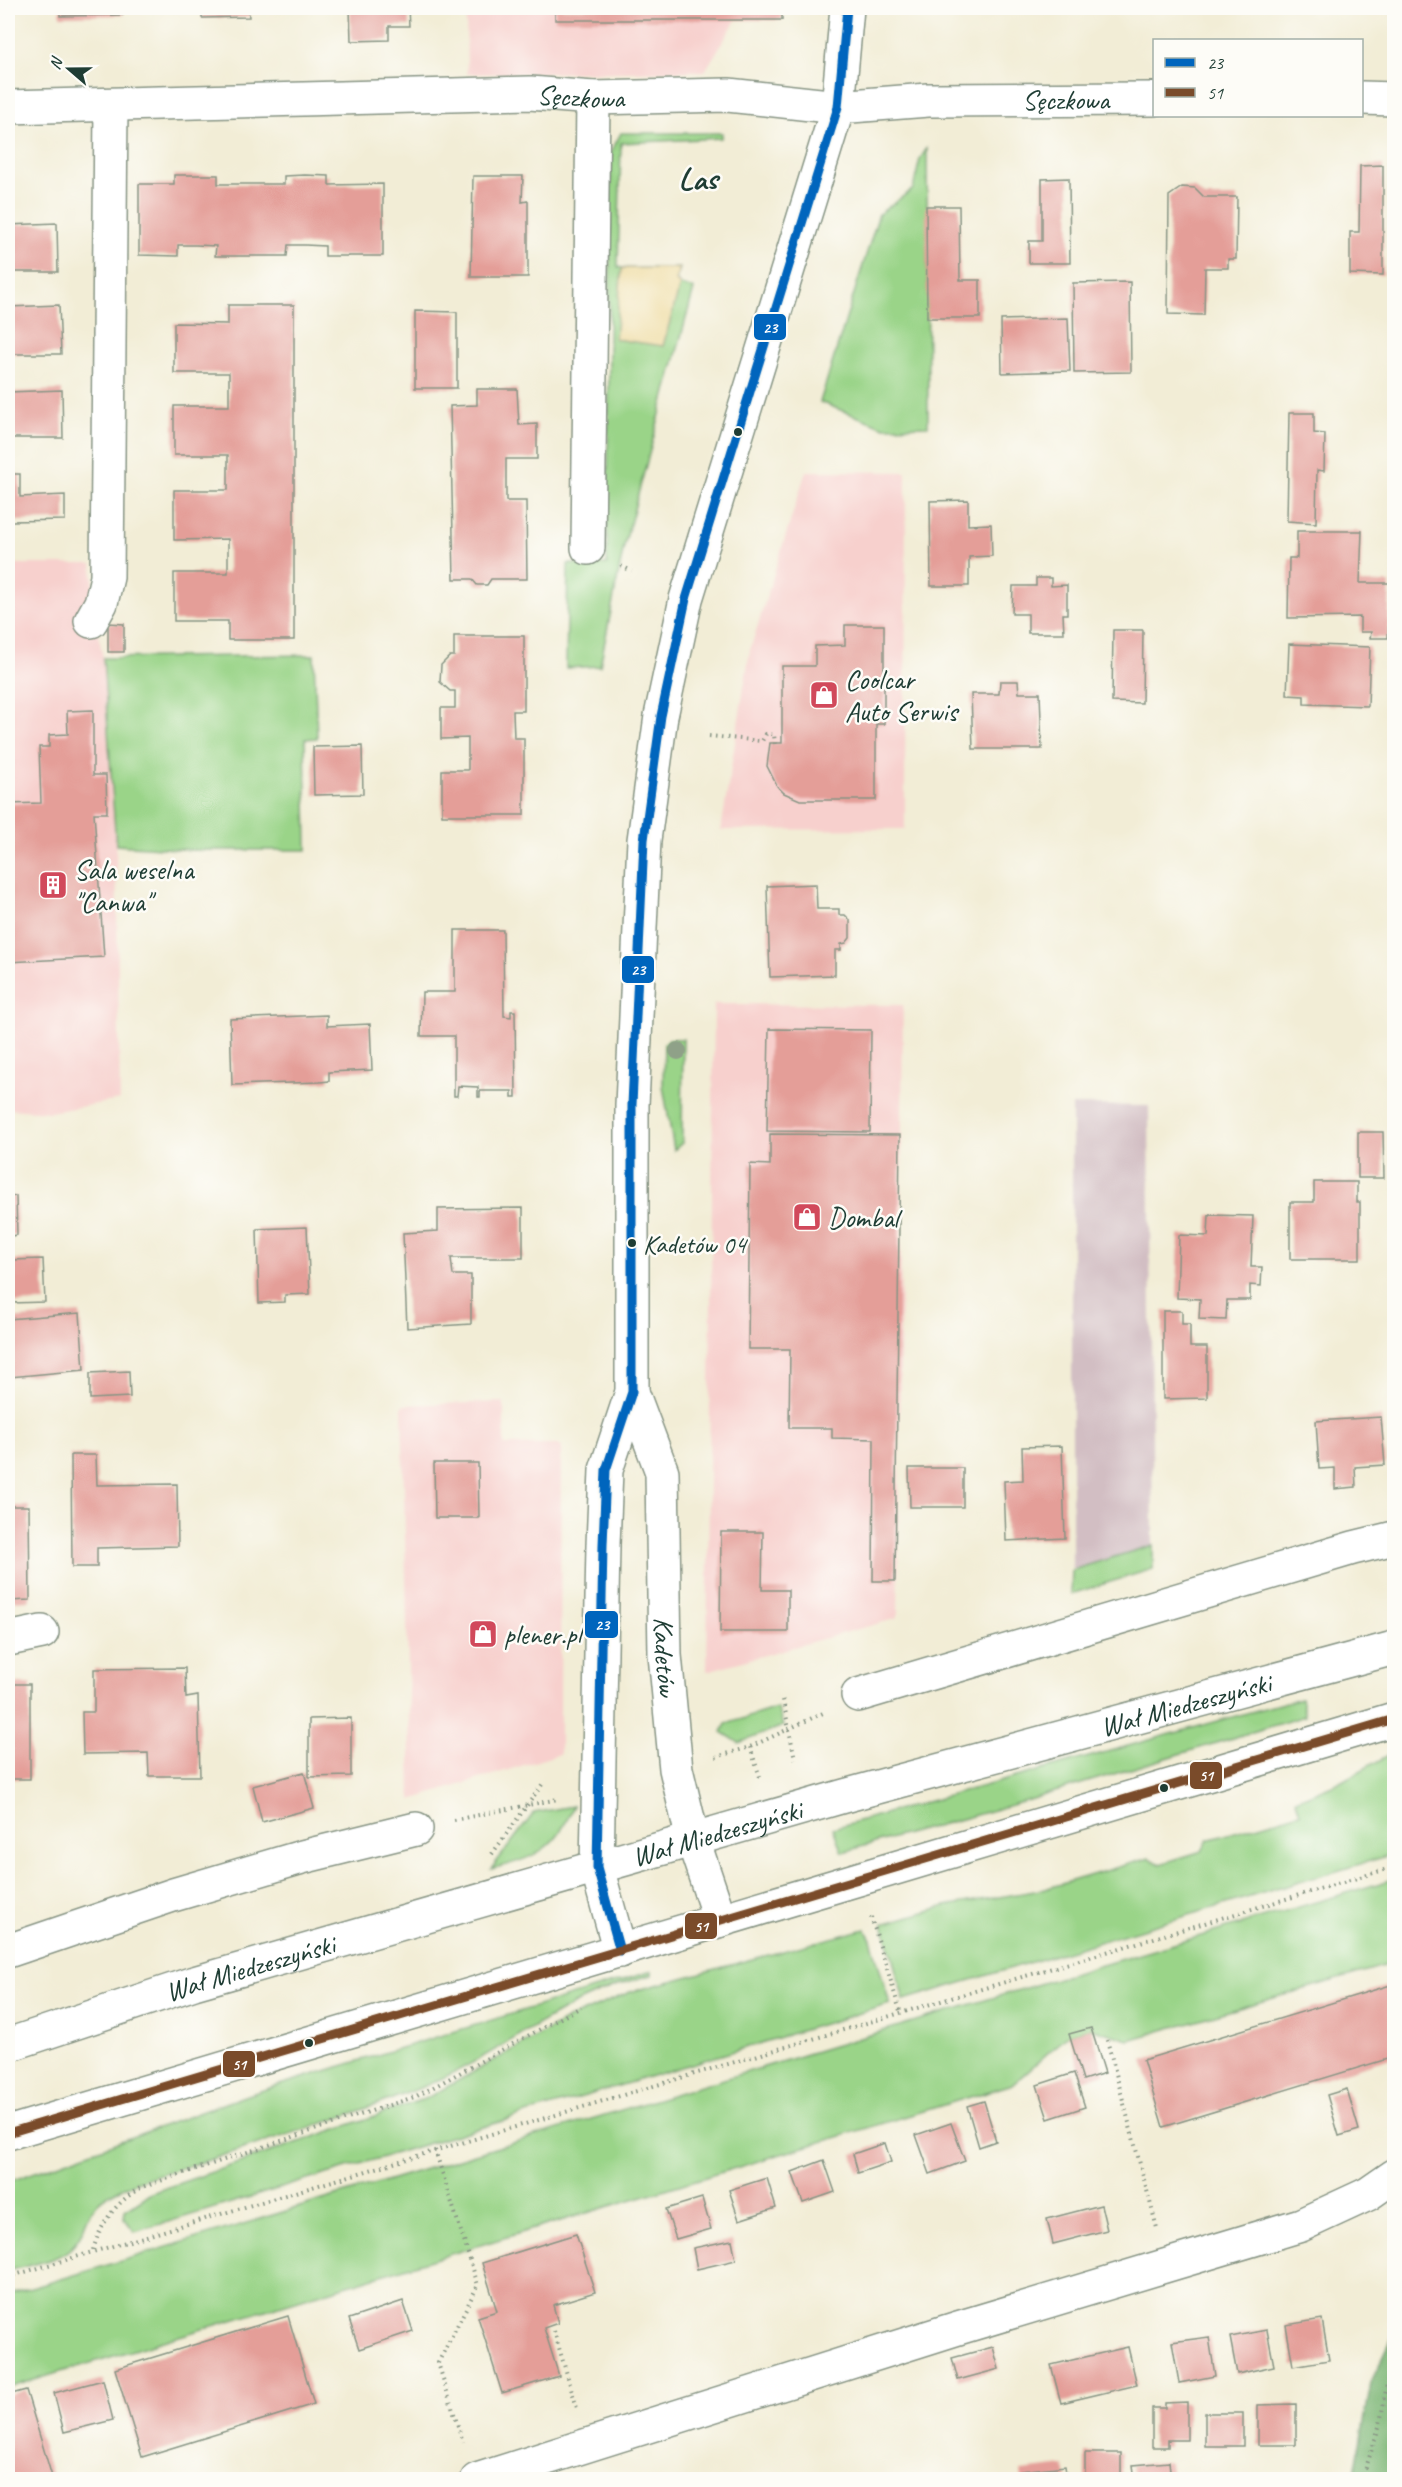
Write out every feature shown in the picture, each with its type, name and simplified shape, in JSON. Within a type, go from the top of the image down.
[{"type":"street","name":"Kadetów","points":[[620,1951],[597,1868],[606,1470],[632,1392],[633,1093],[644,840],[661,716],[686,599],[838,107],[847,8]]},
{"type":"street","name":"Sęczkowa","points":[[8,107],[530,93],[592,98],[728,95],[838,107],[928,100],[1153,99]]},
{"type":"street","points":[[588,548],[592,98]]},
{"type":"street","points":[[1363,98],[1395,99]]},
{"type":"street","points":[[91,621],[101,603],[106,577],[111,105]]},
{"type":"street","name":"Kadetów","points":[[632,1392],[662,1472],[665,1655],[676,1769],[693,1840],[720,1920]]},
{"type":"street","points":[[858,1695],[1353,1548],[1395,1538]]},
{"type":"street","points":[[8,1639],[42,1632]]},
{"type":"street","name":"Wał Miedzeszyński","points":[[8,2045],[194,1983],[855,1792],[1395,1648]]},
{"type":"street","points":[[8,2133],[1395,1719]]},
{"type":"street","points":[[8,1951],[195,1888],[302,1857],[416,1829]]},
{"type":"street","points":[[477,2480],[1301,2225],[1368,2194],[1395,2176]]},
{"type":"path","points":[[710,736],[762,741],[766,734],[774,734],[775,744]]},
{"type":"path","points":[[783,1700],[795,1760]]},
{"type":"path","points":[[750,1748],[757,1768]]},
{"type":"path","points":[[8,2277],[1395,1867]]},
{"type":"path","points":[[870,1914],[901,2014]]},
{"type":"path","points":[[93,2251],[97,2235],[111,2212],[123,2198],[142,2187],[417,2096],[585,2006]]},
{"type":"path","points":[[1107,2040],[1167,2265]]},
{"type":"path","points":[[435,2150],[478,2285],[438,2363],[464,2445]]},
{"type":"path","points":[[554,2331],[578,2411]]},
{"type":"path","points":[[1362,2480],[1380,2424],[1388,2378],[1395,2366]]},
{"type":"shaded area","points":[[466,8],[782,8],[782,20],[736,20],[705,71],[467,74]]},
{"type":"shaded area","name":"Coolcar Auto Serwis","points":[[806,471],[906,472],[905,829],[721,830],[750,650]]},
{"type":"shaded area","points":[[8,564],[92,564],[96,621],[103,658],[116,845],[120,1100],[50,1112],[8,1109]]},
{"type":"shaded area","name":"Dombal","points":[[714,1004],[903,1005],[898,1618],[707,1671]]},
{"type":"shaded area","points":[[1072,1105],[1149,1106],[1153,1545],[1072,1570]]},
{"type":"shaded area","name":"plener.pl","points":[[504,1402],[504,1445],[561,1445],[560,1754],[411,1800],[402,1405]]},
{"type":"green space","points":[[621,133],[722,133],[721,138],[621,143],[618,267],[622,268],[615,339],[663,346],[680,285],[694,289],[624,546],[600,666],[566,668],[568,564],[607,564],[611,152]]},
{"type":"green space","points":[[927,148],[928,426],[884,427],[820,402],[879,214],[913,189],[920,159]]},
{"type":"green space","points":[[314,655],[317,738],[305,739],[307,850],[193,850],[116,845],[103,658]]},
{"type":"green space","points":[[669,1039],[683,1039],[682,1143],[674,1150],[663,1086],[664,1044]]},
{"type":"green space","points":[[1153,1545],[1153,1569],[1071,1594],[1072,1570]]},
{"type":"green space","points":[[1301,1698],[1305,1716],[1012,1805],[842,1852],[833,1828]]},
{"type":"green space","points":[[777,1708],[783,1726],[739,1743],[722,1732],[726,1724]]},
{"type":"green space","points":[[1394,1752],[1394,1854],[904,2000],[883,1924],[945,1906],[1041,1890],[1149,1858],[1160,1864],[1202,1851],[1208,1840],[1300,1813],[1296,1800],[1342,1781]]},
{"type":"green space","points":[[573,1806],[567,1821],[551,1843],[531,1856],[491,1869],[534,1813]]},
{"type":"green space","points":[[1394,1879],[1394,1963],[1129,2040],[1091,2028],[1069,2034],[1013,2084],[8,2388],[8,2295]]},
{"type":"green space","points":[[865,1929],[871,1939],[890,2004],[135,2232],[124,2218],[125,2210],[151,2193],[427,2098],[568,2019],[630,1992]]},
{"type":"green space","points":[[652,1971],[652,1975],[620,1984],[561,2011],[478,2060],[420,2088],[341,2117],[125,2186],[95,2206],[77,2241],[65,2253],[49,2260],[8,2271],[8,2182],[247,2095]]},
{"type":"green space","points":[[1394,2334],[1394,2479],[1354,2479],[1371,2382]]},
{"type":"sand","points":[[622,268],[680,268],[676,280],[680,285],[663,346],[615,339]]},
{"type":"building","points":[[60,8],[123,8],[123,15],[60,16]]},
{"type":"building","points":[[202,8],[248,8],[249,17],[202,18]]},
{"type":"building","points":[[350,8],[408,8],[409,26],[389,26],[389,40],[351,41]]},
{"type":"building","points":[[555,8],[782,8],[782,20],[555,20]]},
{"type":"building","points":[[1383,165],[1383,275],[1350,274],[1350,232],[1359,232],[1360,166]]},
{"type":"building","points":[[174,175],[218,175],[218,184],[284,184],[284,176],[305,175],[329,176],[329,185],[383,184],[383,256],[325,256],[325,246],[305,245],[288,245],[287,256],[215,256],[216,246],[196,245],[178,245],[178,256],[139,255],[139,184],[174,184]]},
{"type":"building","points":[[473,176],[523,176],[522,202],[528,201],[528,277],[471,277]]},
{"type":"building","points":[[1069,178],[1070,263],[1029,263],[1029,241],[1042,241],[1042,179]]},
{"type":"building","points":[[1182,187],[1195,188],[1204,197],[1237,197],[1236,259],[1228,259],[1228,268],[1205,268],[1204,315],[1168,314],[1169,196]]},
{"type":"building","points":[[926,206],[959,206],[960,280],[980,280],[980,318],[927,318]]},
{"type":"building","points":[[57,223],[58,272],[8,272],[8,225]]},
{"type":"building","points":[[1130,282],[1131,372],[1074,373],[1073,283]]},
{"type":"building","points":[[59,305],[61,354],[8,354],[8,307]]},
{"type":"building","points":[[228,305],[294,305],[294,640],[228,640],[228,621],[174,621],[174,573],[228,573],[228,539],[174,540],[174,490],[228,490],[228,455],[174,455],[174,406],[229,406],[229,373],[174,373],[174,323],[228,324]]},
{"type":"building","points":[[415,311],[457,312],[457,388],[415,388]]},
{"type":"building","points":[[1068,318],[1070,371],[1002,373],[1001,320]]},
{"type":"building","points":[[477,389],[517,389],[519,425],[537,424],[537,459],[506,459],[506,501],[526,501],[527,579],[491,579],[487,585],[477,585],[472,579],[454,579],[450,406],[477,405]]},
{"type":"building","points":[[62,390],[63,438],[8,438],[8,392]]},
{"type":"building","points":[[1289,413],[1314,413],[1314,433],[1325,434],[1324,471],[1317,470],[1316,523],[1287,521]]},
{"type":"building","points":[[8,474],[20,474],[20,497],[65,495],[65,520],[11,521],[11,539],[8,539]]},
{"type":"building","points":[[968,500],[968,525],[991,524],[992,556],[969,557],[969,586],[931,586],[930,501]]},
{"type":"building","points":[[1297,531],[1362,531],[1360,583],[1390,583],[1388,638],[1370,638],[1371,632],[1360,632],[1360,617],[1288,618],[1289,558],[1297,558]]},
{"type":"building","points":[[1036,578],[1051,578],[1051,586],[1067,585],[1067,614],[1063,614],[1064,633],[1028,633],[1028,614],[1012,614],[1013,586],[1036,586]]},
{"type":"building","points":[[108,623],[124,624],[124,652],[108,652]]},
{"type":"building","points":[[845,625],[884,625],[884,724],[876,724],[876,800],[800,800],[784,793],[777,786],[767,766],[770,743],[782,743],[782,666],[815,666],[815,646],[845,645]]},
{"type":"building","points":[[1113,630],[1143,630],[1142,703],[1112,702]]},
{"type":"building","points":[[454,636],[524,636],[524,711],[513,711],[514,738],[524,738],[524,815],[442,815],[442,770],[468,770],[468,738],[441,739],[441,708],[455,708],[455,691],[450,691],[440,682],[441,665],[450,656],[454,656]]},
{"type":"building","points":[[1289,644],[1370,647],[1368,706],[1304,704],[1304,696],[1287,695]]},
{"type":"building","points":[[1000,681],[1018,681],[1019,693],[1040,693],[1042,749],[973,749],[971,694],[999,694]]},
{"type":"building","name":"Sala weselna \"Canwa\"","points":[[93,710],[93,775],[106,775],[107,813],[94,813],[104,957],[8,962],[8,804],[41,803],[39,747],[49,747],[49,735],[68,734],[67,711]]},
{"type":"building","points":[[362,746],[363,794],[314,795],[313,747]]},
{"type":"building","points":[[816,884],[817,909],[839,909],[839,915],[845,915],[850,920],[850,938],[846,943],[841,944],[841,950],[835,950],[835,975],[770,977],[767,886]]},
{"type":"building","points":[[455,930],[503,930],[504,1016],[511,1017],[511,1011],[515,1011],[516,1097],[512,1097],[512,1091],[480,1091],[480,1097],[478,1097],[478,1087],[458,1086],[457,1096],[454,1096],[454,1036],[421,1036],[422,992],[455,992]]},
{"type":"building","points":[[327,1015],[327,1026],[370,1024],[372,1070],[329,1072],[329,1081],[320,1082],[232,1085],[230,1019]]},
{"type":"building","points":[[769,1029],[871,1030],[870,1132],[767,1131]]},
{"type":"building","points":[[1358,1132],[1383,1132],[1384,1178],[1358,1178]]},
{"type":"building","points":[[770,1134],[900,1135],[895,1581],[873,1581],[874,1439],[832,1438],[832,1428],[789,1428],[790,1349],[748,1349],[750,1164],[770,1165]]},
{"type":"building","points":[[1314,1182],[1357,1182],[1357,1202],[1360,1202],[1360,1259],[1290,1259],[1290,1202],[1314,1202]]},
{"type":"building","points":[[16,1196],[17,1235],[11,1236],[12,1260],[43,1259],[45,1302],[10,1303],[8,1297],[8,1197]]},
{"type":"building","points":[[523,1208],[523,1258],[451,1258],[453,1275],[471,1275],[471,1324],[407,1328],[403,1233],[438,1231],[438,1209]]},
{"type":"building","points":[[1209,1215],[1253,1216],[1251,1267],[1262,1267],[1261,1286],[1250,1285],[1250,1300],[1227,1300],[1226,1320],[1199,1319],[1200,1299],[1177,1298],[1179,1235],[1208,1236]]},
{"type":"building","points":[[307,1227],[310,1294],[285,1295],[285,1302],[259,1303],[257,1229]]},
{"type":"building","points":[[1163,1311],[1182,1311],[1182,1324],[1190,1324],[1190,1347],[1207,1347],[1207,1398],[1163,1399]]},
{"type":"building","points":[[80,1313],[84,1370],[10,1377],[8,1319]]},
{"type":"building","points":[[129,1371],[130,1397],[90,1399],[90,1373]]},
{"type":"building","points":[[1381,1417],[1385,1465],[1355,1467],[1356,1487],[1335,1489],[1335,1468],[1319,1469],[1316,1421]]},
{"type":"building","points":[[1062,1446],[1065,1538],[1006,1541],[1004,1481],[1023,1480],[1022,1447]]},
{"type":"building","points":[[71,1455],[96,1455],[97,1485],[177,1484],[178,1546],[97,1548],[97,1567],[72,1567]]},
{"type":"building","points":[[434,1463],[478,1463],[479,1518],[435,1518]]},
{"type":"building","points":[[909,1468],[963,1468],[963,1507],[910,1507]]},
{"type":"building","points":[[8,1506],[29,1506],[30,1600],[8,1601]]},
{"type":"building","points":[[721,1532],[763,1532],[762,1590],[788,1590],[788,1632],[720,1632]]},
{"type":"building","points":[[185,1668],[186,1698],[198,1696],[200,1776],[149,1776],[148,1753],[83,1754],[82,1712],[94,1712],[94,1669]]},
{"type":"building","points":[[8,1684],[30,1684],[30,1779],[8,1779]]},
{"type":"building","points":[[351,1718],[351,1776],[309,1777],[309,1719]]},
{"type":"building","points":[[304,1772],[314,1808],[262,1822],[253,1786]]},
{"type":"building","points":[[1394,1984],[1394,2057],[1163,2127],[1143,2060]]},
{"type":"building","points":[[1091,2028],[1105,2073],[1083,2080],[1069,2034]]},
{"type":"building","points":[[1074,2073],[1085,2107],[1048,2119],[1037,2085]]},
{"type":"building","points":[[1347,2089],[1359,2130],[1339,2136],[1327,2095]]},
{"type":"building","points":[[984,2101],[996,2141],[979,2147],[967,2106]]},
{"type":"building","points":[[951,2123],[965,2161],[930,2174],[916,2135]]},
{"type":"building","points":[[885,2143],[891,2162],[858,2173],[853,2154]]},
{"type":"building","points":[[824,2160],[835,2192],[803,2203],[792,2172]]},
{"type":"building","points":[[767,2178],[776,2208],[739,2220],[729,2190]]},
{"type":"building","points":[[702,2198],[711,2229],[676,2239],[666,2209]]},
{"type":"building","points":[[1101,2205],[1107,2230],[1053,2244],[1047,2219]]},
{"type":"building","points":[[576,2234],[595,2292],[553,2305],[558,2323],[544,2328],[559,2376],[502,2393],[478,2317],[497,2311],[482,2263]]},
{"type":"building","points":[[732,2240],[736,2260],[697,2269],[693,2248]]},
{"type":"building","points":[[403,2301],[413,2331],[359,2349],[349,2319]]},
{"type":"building","points":[[288,2316],[314,2404],[142,2457],[115,2369]]},
{"type":"building","points":[[1322,2319],[1329,2360],[1293,2366],[1286,2325]]},
{"type":"building","points":[[1267,2330],[1274,2366],[1237,2374],[1230,2337]]},
{"type":"building","points":[[1209,2337],[1215,2376],[1179,2383],[1172,2342]]},
{"type":"building","points":[[993,2347],[999,2369],[958,2380],[952,2358]]},
{"type":"building","points":[[1128,2347],[1137,2385],[1061,2403],[1051,2365]]},
{"type":"building","points":[[103,2380],[113,2420],[64,2432],[54,2393]]},
{"type":"building","points":[[26,2390],[53,2480],[8,2480],[8,2395]]},
{"type":"building","points":[[1187,2402],[1187,2440],[1168,2440],[1168,2447],[1152,2447],[1152,2408],[1165,2408],[1165,2403]]},
{"type":"building","points":[[1296,2404],[1296,2445],[1258,2445],[1258,2405]]},
{"type":"building","points":[[1205,2413],[1243,2413],[1243,2446],[1205,2446]]},
{"type":"building","points":[[1085,2453],[1121,2453],[1121,2480],[1085,2480]]},
{"type":"building","points":[[1169,2462],[1171,2480],[1135,2480],[1133,2465]]},
{"type":"building","points":[[1065,2466],[1067,2480],[1022,2480],[1021,2471]]},
{"type":"transit line","name":"23","points":[[620,1951],[597,1868],[603,1545],[606,1470],[632,1392],[632,1105],[644,840],[661,716],[686,599],[838,107],[847,8]]},
{"type":"transit line","name":"51","points":[[8,2133],[1394,1719]]},
{"type":"place","name":"Coolcar Auto Serwis","points":[[824,695]]},
{"type":"place","name":"Sala weselna \"Canwa\"","points":[[53,885]]},
{"type":"place","name":"Dombal","points":[[807,1217]]},
{"type":"place","name":"Kadetów 04","points":[[632,1243]]},
{"type":"place","name":"plener.pl","points":[[483,1634]]},
{"type":"district","name":"Las","points":[[698,178]]}]
